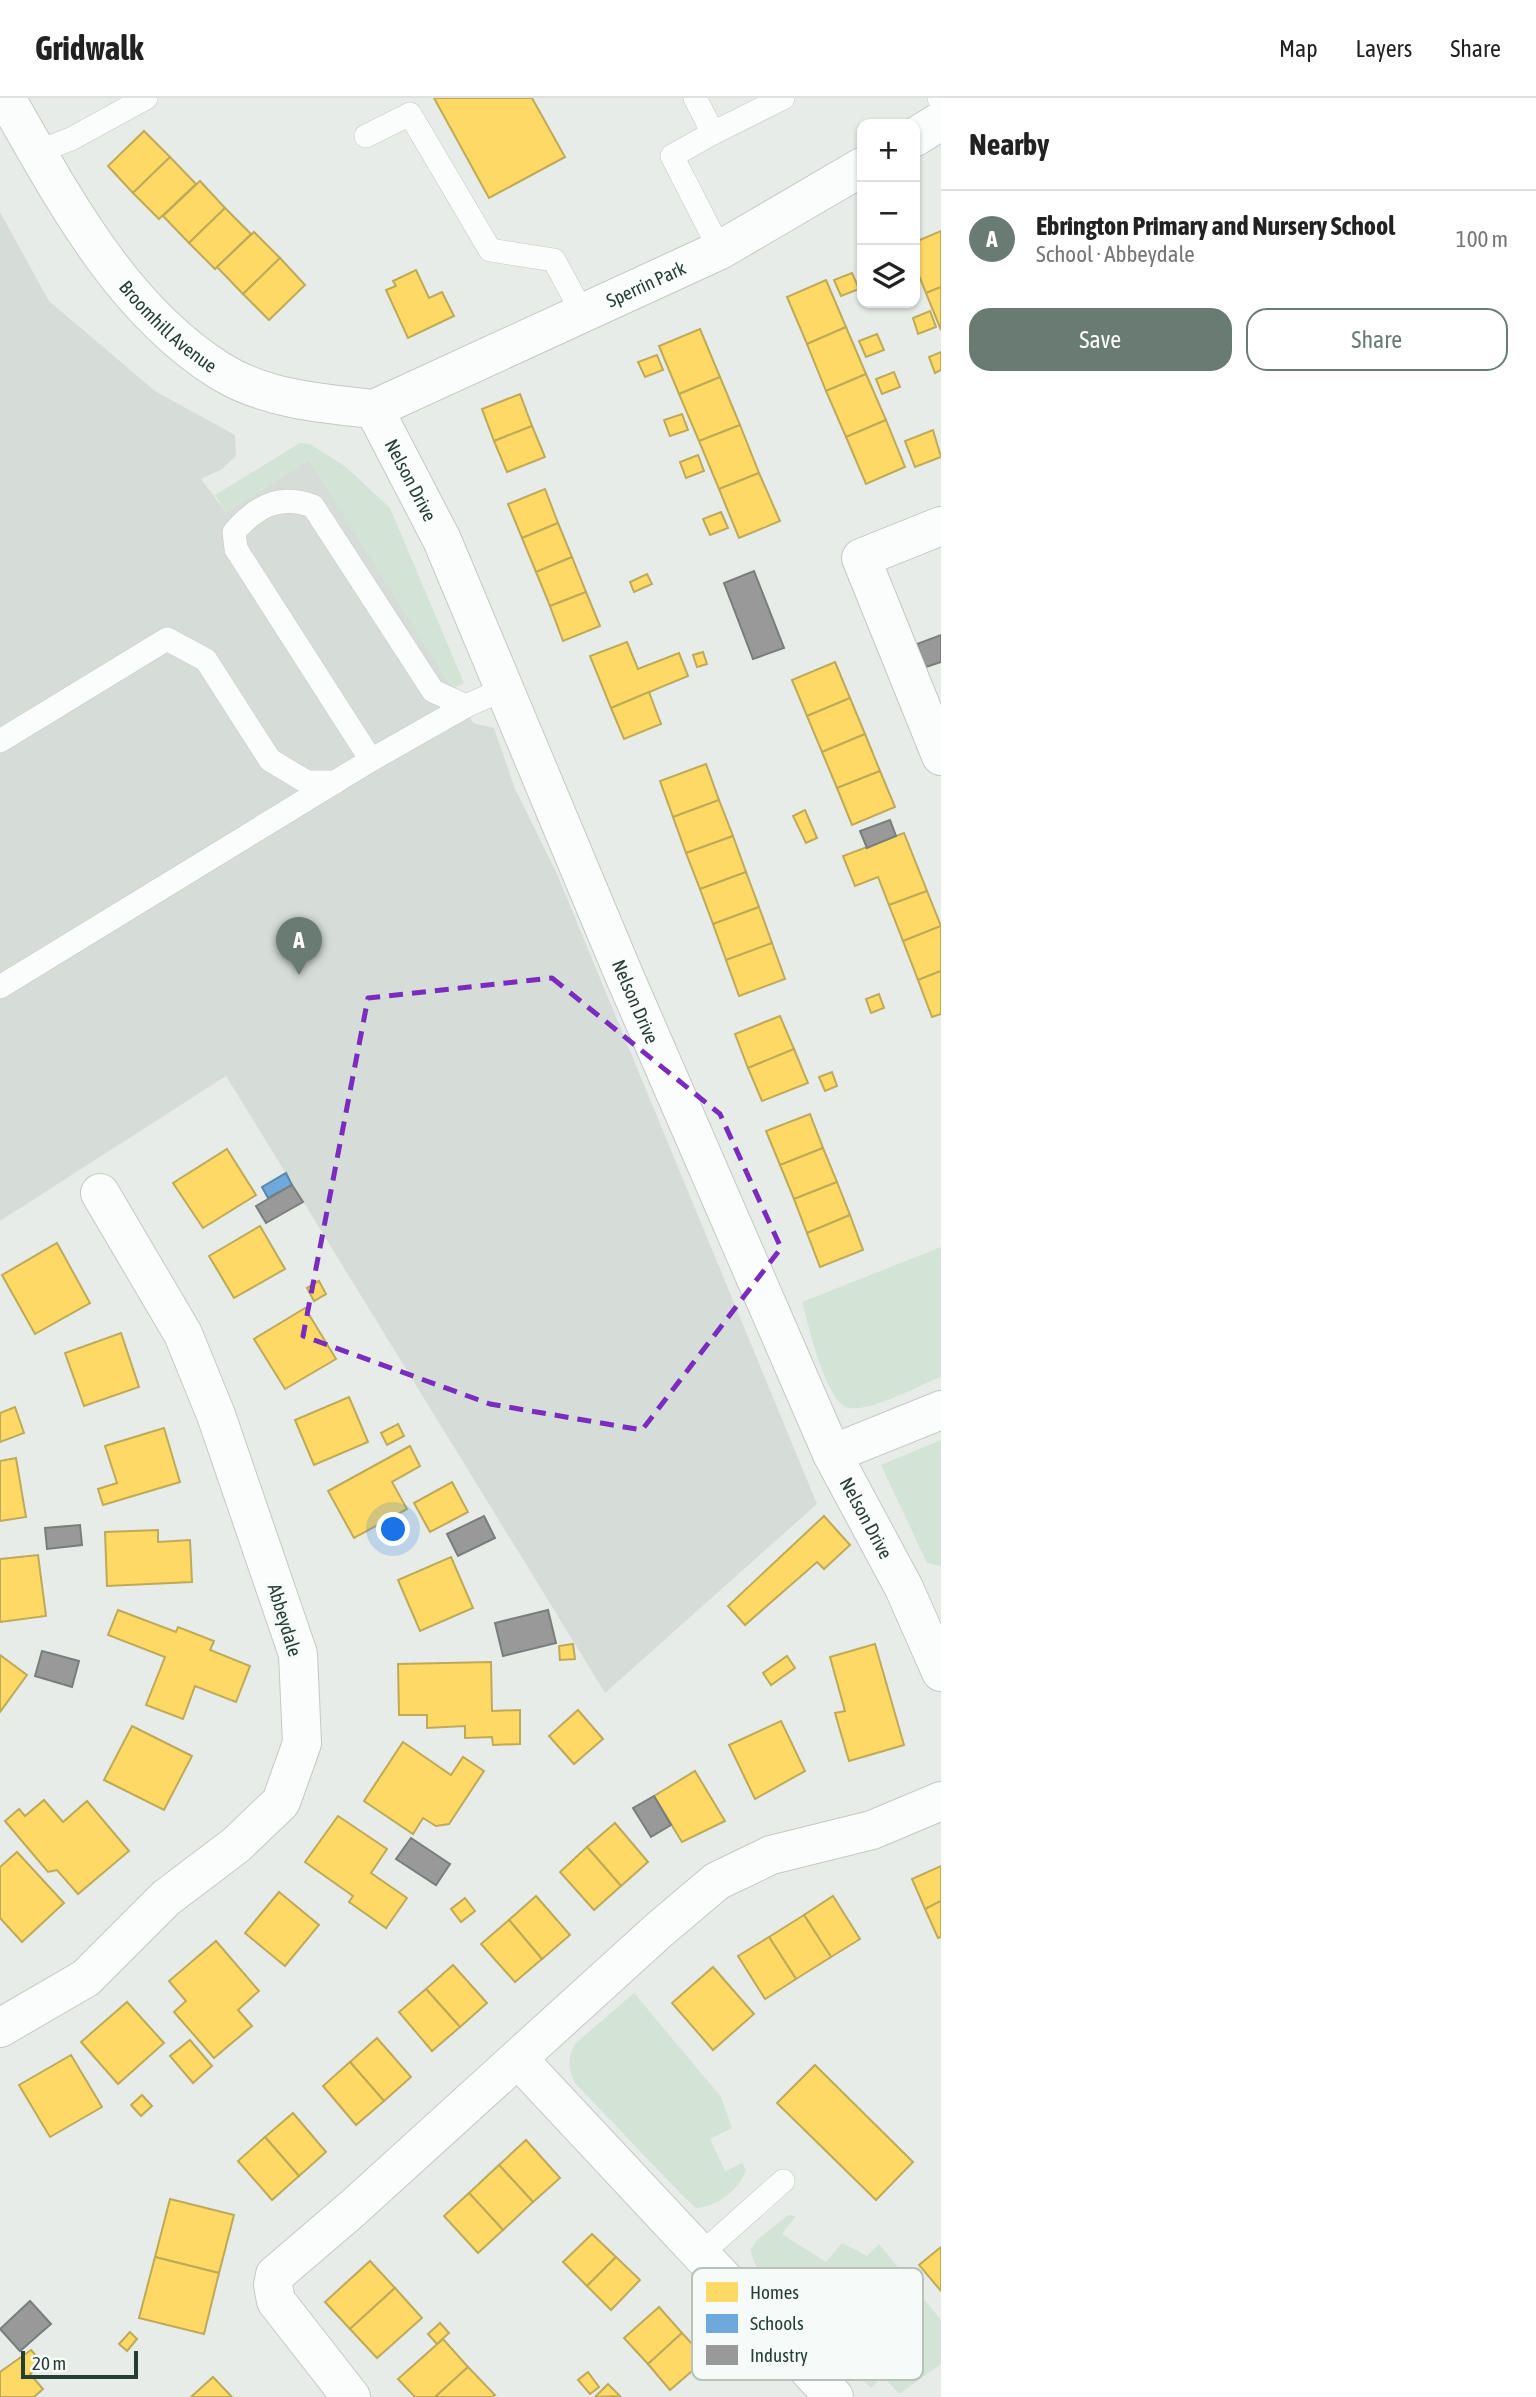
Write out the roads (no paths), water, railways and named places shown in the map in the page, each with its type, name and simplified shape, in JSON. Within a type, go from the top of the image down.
[{"type":"street","name":"Broomhill Avenue","points":[[6,98],[64,199],[135,299],[221,372],[295,398],[374,409]]},
{"type":"street","points":[[920,134],[941,121]]},
{"type":"street","name":"Sperrin Park","points":[[374,409],[720,250],[857,170]]},
{"type":"street","name":"Nelson Drive","points":[[374,409],[442,540],[624,975],[832,1454],[904,1588],[941,1672]]},
{"type":"street","points":[[941,526],[861,558],[941,756]]},
{"type":"street","name":"Abbeydale","points":[[0,2028],[86,1978],[166,1898],[236,1845],[281,1802],[302,1743],[298,1654],[216,1415],[183,1334],[100,1193]]},
{"type":"street","points":[[832,1454],[941,1410]]},
{"type":"street","points":[[351,2397],[276,2301],[273,2285],[275,2274],[519,2060],[659,1930],[717,1881],[771,1855],[872,1830],[941,1801]]},
{"type":"street","points":[[519,2060],[712,2268]]},
{"type":"street","points":[[818,2380],[834,2397]]},
{"type":"lane","points":[[37,152],[71,139],[146,98]]},
{"type":"lane","points":[[695,98],[713,133]]},
{"type":"lane","points":[[720,250],[672,156],[783,98]]},
{"type":"lane","points":[[366,136],[410,114],[490,250],[554,260],[583,314]]},
{"type":"lane","points":[[371,760],[236,549],[234,532],[245,519],[275,501],[293,499],[313,506],[433,691],[466,706]]},
{"type":"lane","points":[[0,741],[167,639],[206,660],[270,760],[307,782],[335,782]]},
{"type":"lane","points":[[0,987],[371,760],[466,706],[504,689]]},
{"type":"lane","points":[[700,2255],[783,2181]]},
{"type":"place","name":"Ebrington Primary and Nursery School","points":[[299,975]]}]
